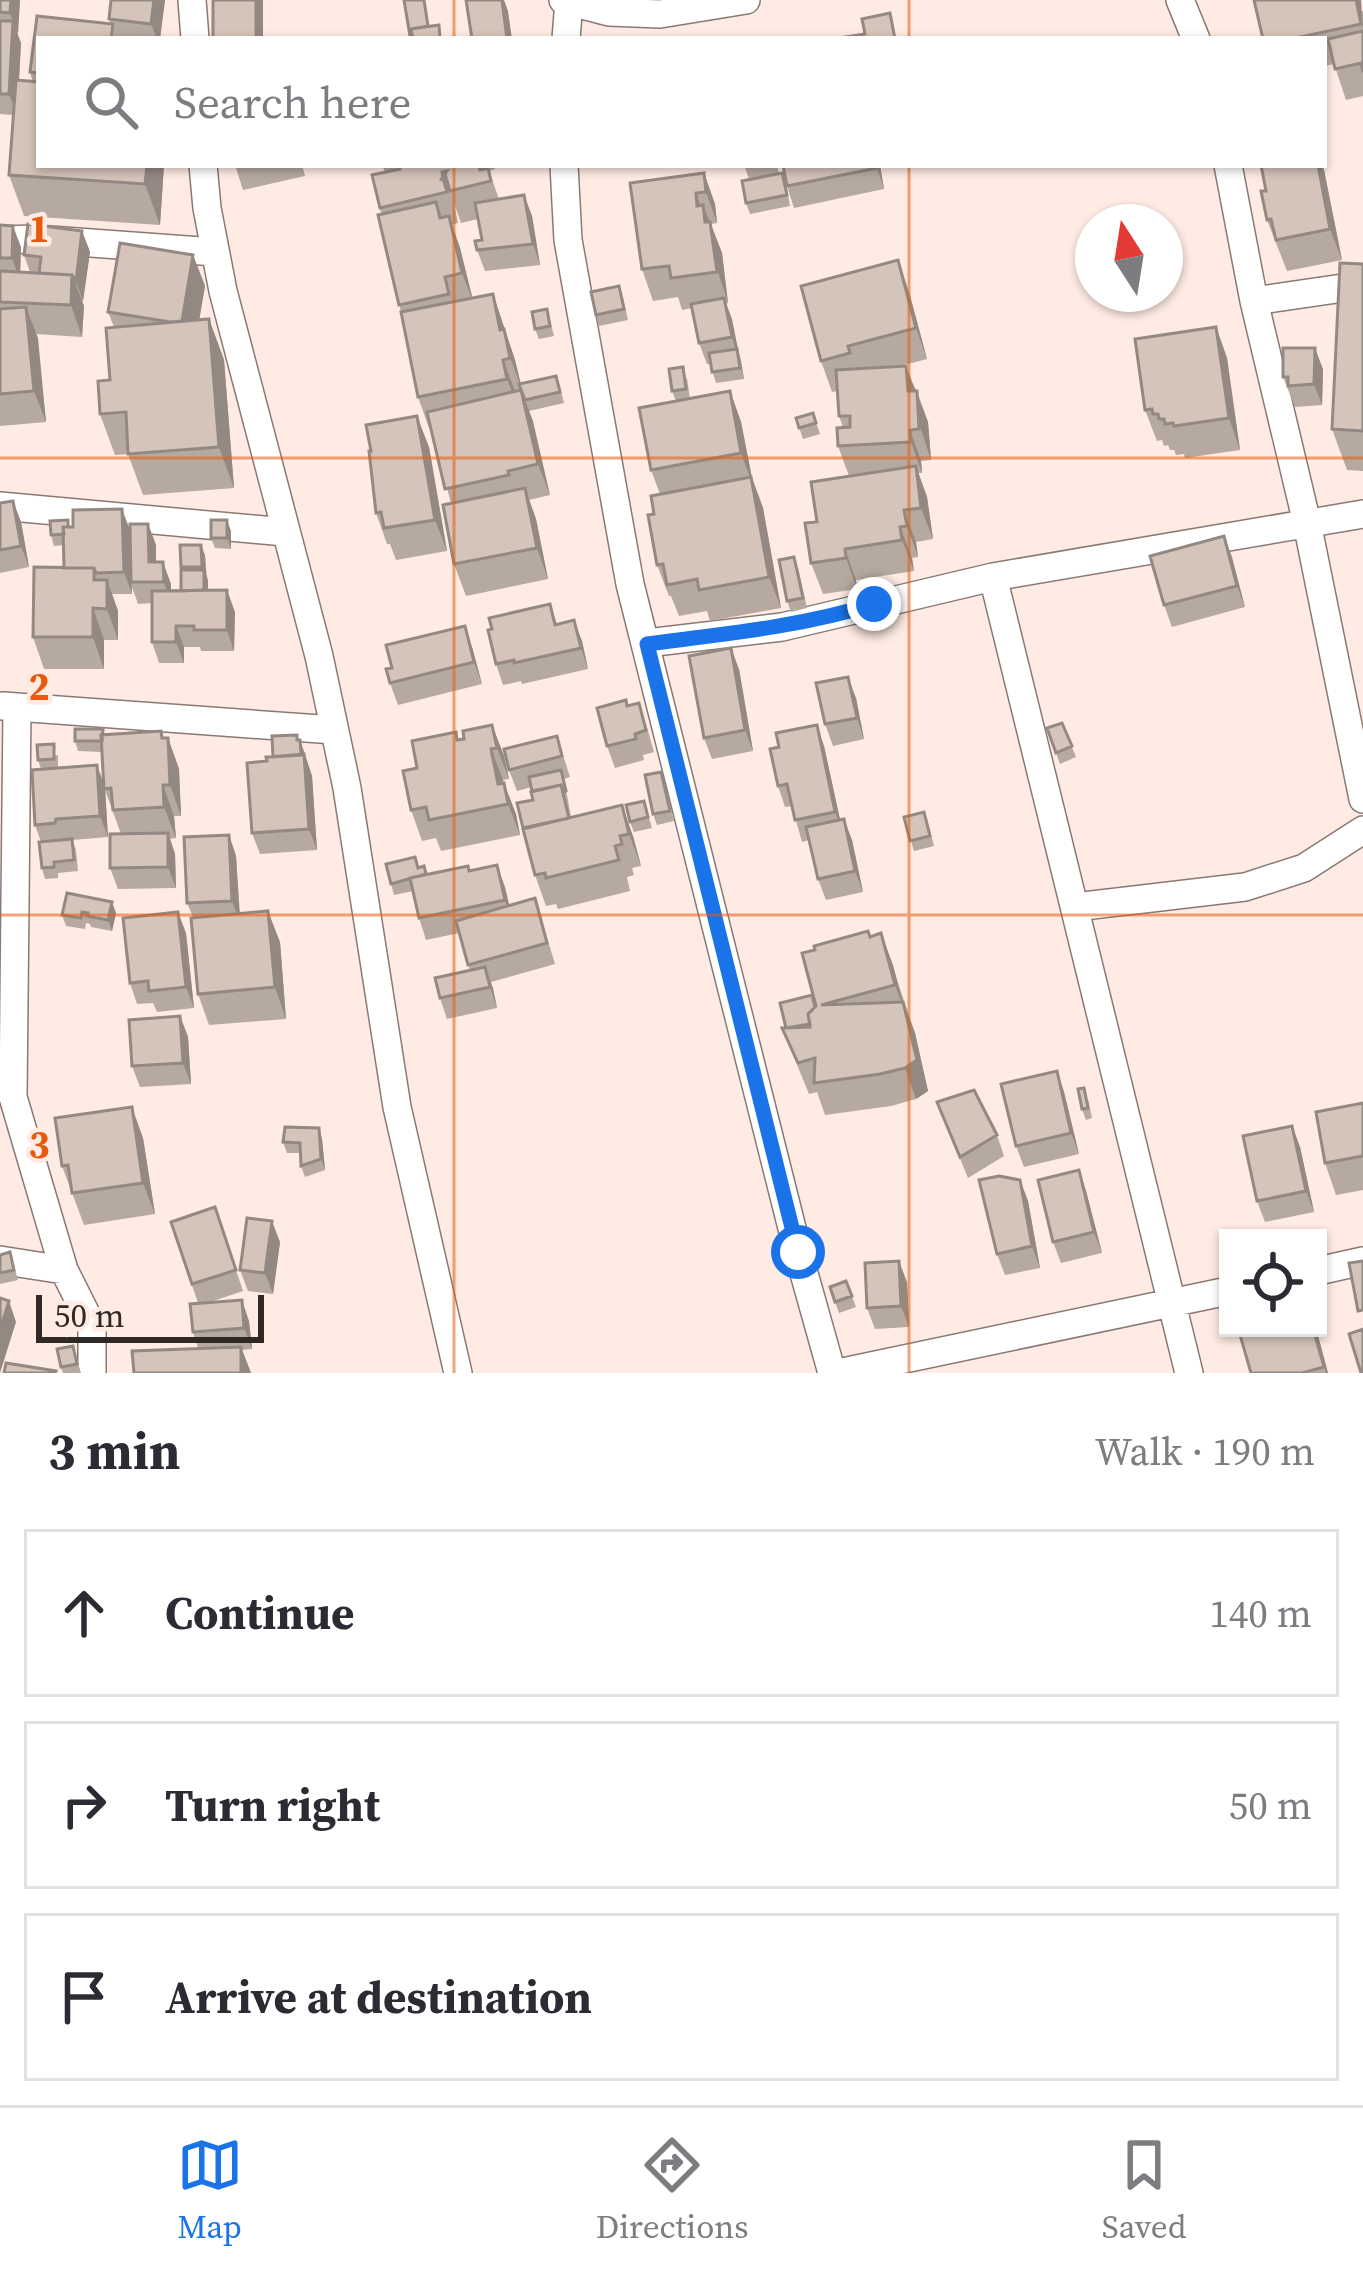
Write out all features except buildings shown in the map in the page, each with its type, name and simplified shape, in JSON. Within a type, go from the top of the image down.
[{"type":"street","points":[[192,0],[195,36]]},
{"type":"street","points":[[566,36],[566,1],[609,11],[660,14],[746,0]]},
{"type":"street","points":[[1180,0],[1195,36]]},
{"type":"street","points":[[202,168],[215,252],[249,397],[320,656],[347,788],[397,1107],[458,1373]]},
{"type":"street","points":[[564,168],[568,240],[630,584],[798,1252],[835,1373],[1219,1293]]},
{"type":"street","points":[[1229,168],[1363,799]]},
{"type":"street","points":[[0,240],[215,252]]},
{"type":"street","points":[[1254,301],[1363,286]]},
{"type":"street","points":[[0,506],[285,532]]},
{"type":"street","points":[[647,644],[782,627],[993,577],[1363,514]]},
{"type":"street","points":[[993,577],[1189,1373]]},
{"type":"street","points":[[92,1373],[92,1326],[64,1270],[13,1097],[9,706],[334,730]]},
{"type":"street","points":[[1075,907],[1244,887],[1304,868],[1363,830]]},
{"type":"street","points":[[0,1259],[64,1270]]},
{"type":"street","points":[[1327,1269],[1363,1261]]},
{"type":"route","points":[[798,1252],[647,644],[782,627],[874,604]]}]
